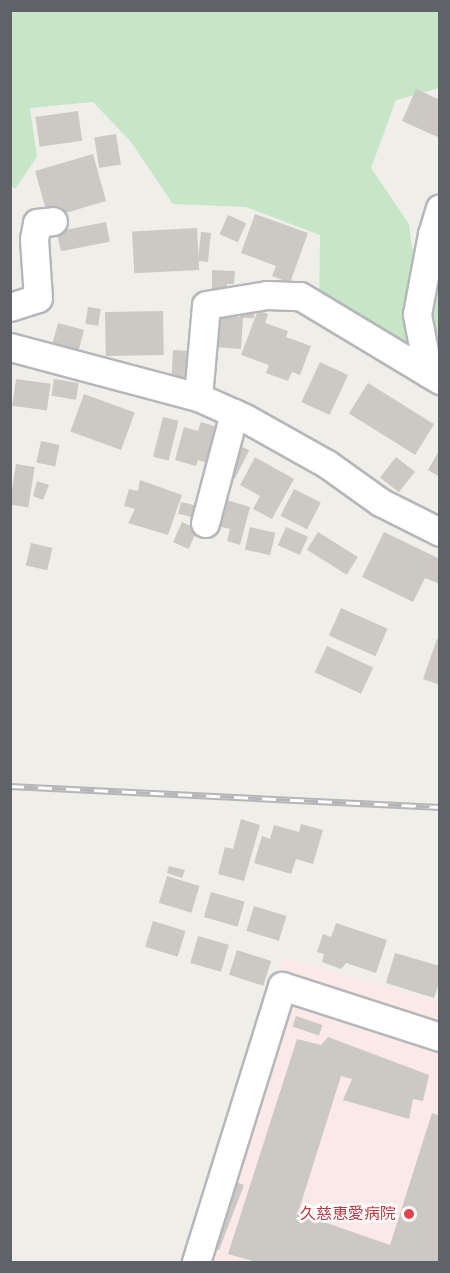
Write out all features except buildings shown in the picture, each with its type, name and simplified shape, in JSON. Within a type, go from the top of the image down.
[{"type":"street","points":[[434,377],[417,314],[432,234],[440,208]]},
{"type":"street","points":[[10,307],[38,298],[34,238],[37,223],[53,221]]},
{"type":"street","points":[[198,397],[206,305],[267,295],[300,296],[434,377]]},
{"type":"street","points":[[10,347],[198,397],[234,413],[327,464],[380,502],[440,532]]},
{"type":"street","points":[[205,523],[234,413]]},
{"type":"street","points":[[196,1263],[282,986],[440,1037]]},
{"type":"shaded area","points":[[283,957],[439,1001],[439,1262],[189,1262],[180,1260]]},
{"type":"green space","points":[[10,11],[439,11],[439,88],[396,100],[371,168],[409,224],[412,248],[439,270],[439,398],[319,325],[320,235],[246,207],[173,204],[131,142],[93,102],[30,108],[37,157],[15,189],[10,184]]},
{"type":"railway","points":[[10,786],[440,807]]},
{"type":"place","name":"久慈恵愛病院","points":[[409,1214]]}]
